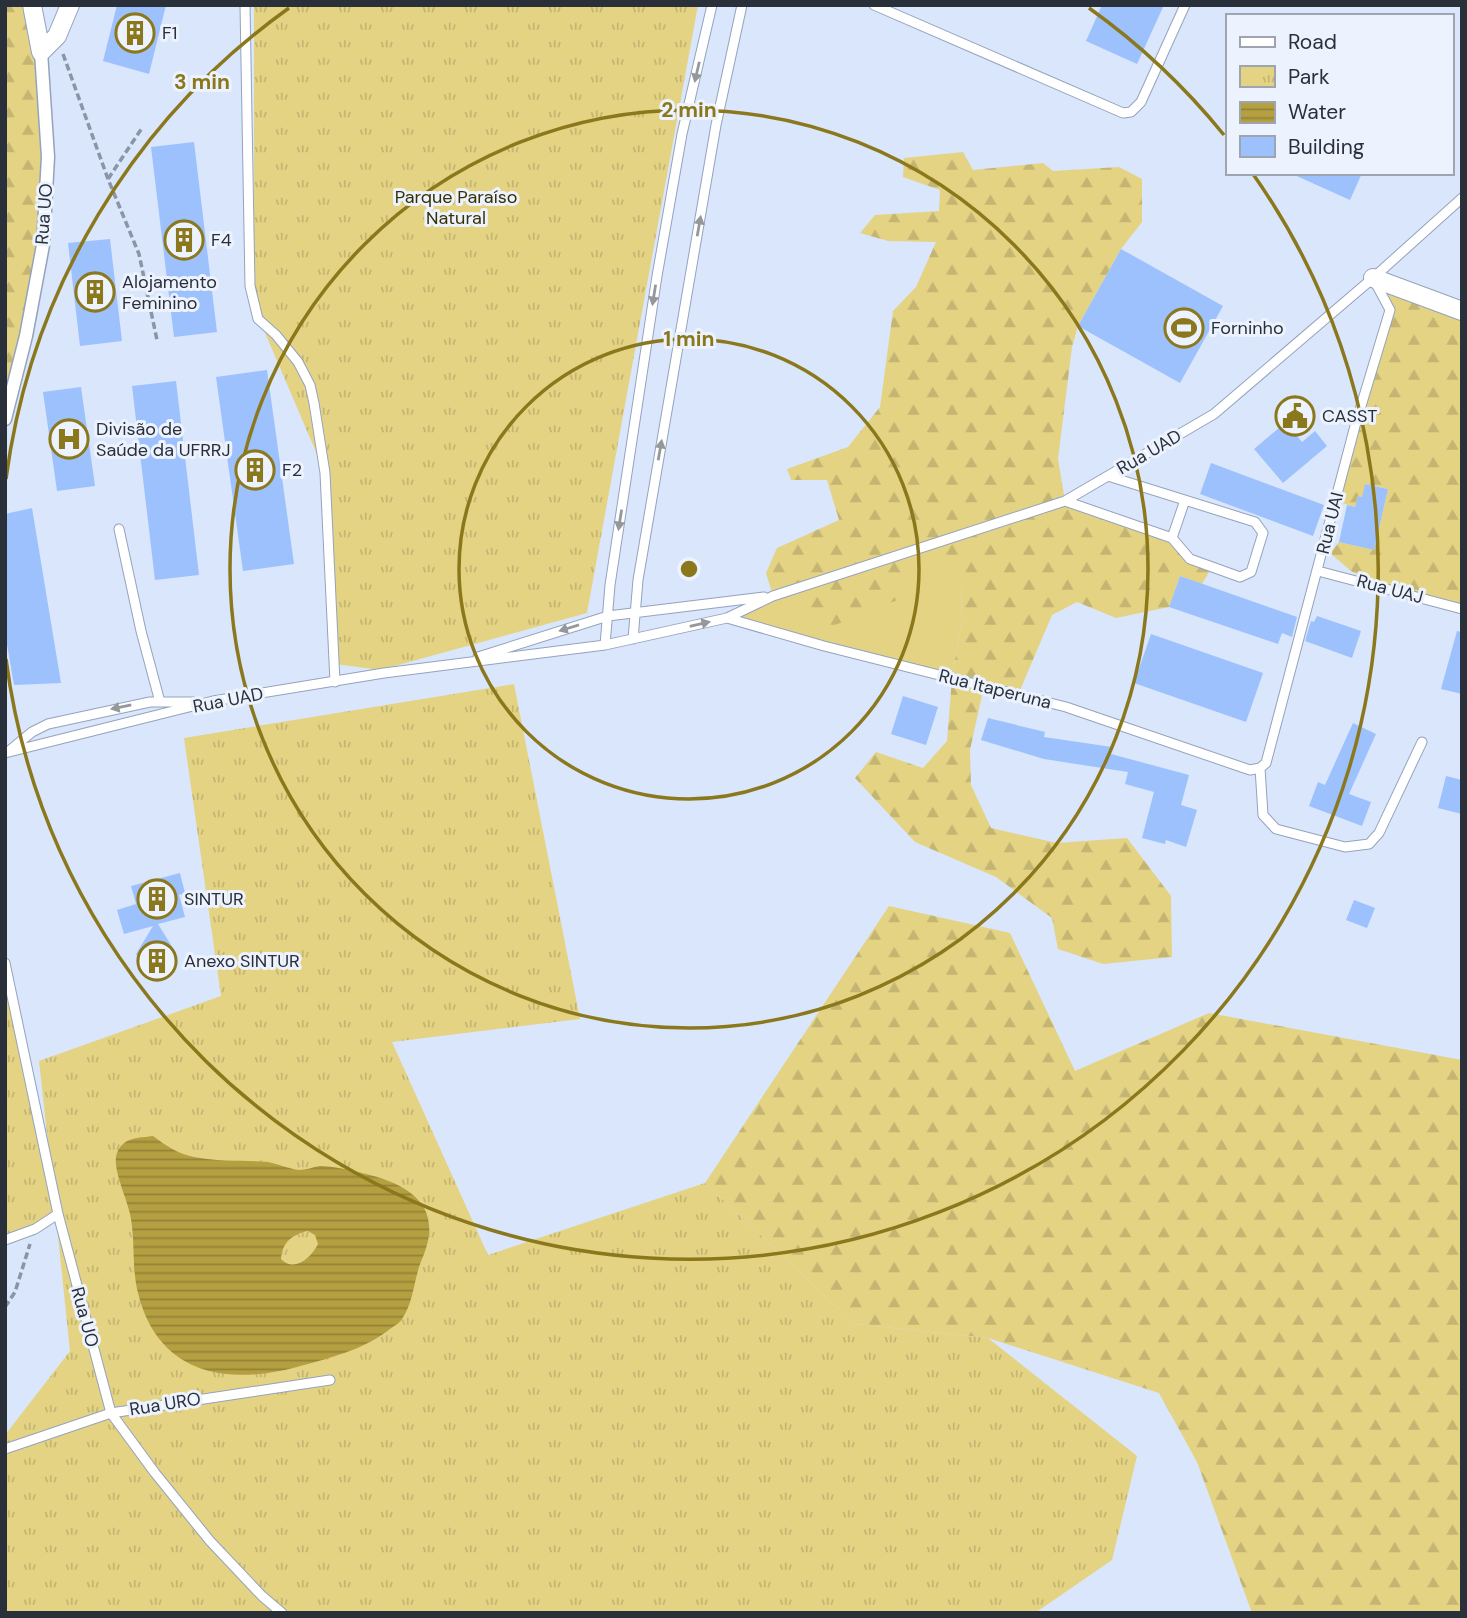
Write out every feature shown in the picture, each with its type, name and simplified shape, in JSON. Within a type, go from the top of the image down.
[{"type":"street","name":"Rua UO","points":[[5,419],[29,324],[43,245],[48,157],[41,52],[32,5]]},
{"type":"street","points":[[41,52],[57,36],[70,5]]},
{"type":"street","points":[[1373,278],[1462,311]]},
{"type":"lane","points":[[245,5],[250,286],[258,319],[276,335],[298,362],[310,384],[325,473],[335,682]]},
{"type":"lane","points":[[605,645],[610,584],[657,276],[682,134],[712,5]]},
{"type":"lane","points":[[634,639],[638,580],[716,125],[742,5]]},
{"type":"lane","points":[[874,5],[1123,113],[1131,112],[1142,102],[1185,5]]},
{"type":"lane","name":"Rua UAD","points":[[6,753],[213,701],[454,664],[605,645],[727,618],[773,596],[1065,501],[1214,414],[1462,198]]},
{"type":"lane","name":"Rua UAI","points":[[1260,768],[1266,763],[1355,426],[1390,310],[1373,278]]},
{"type":"lane","points":[[1065,501],[1172,538],[1184,554],[1195,562],[1240,577],[1251,572],[1263,533],[1255,522],[1108,476]]},
{"type":"lane","points":[[1172,538],[1185,500]]},
{"type":"lane","points":[[119,529],[141,631],[160,702]]},
{"type":"lane","name":"Rua UAJ","points":[[1318,570],[1462,609]]},
{"type":"lane","name":"Rua UAD","points":[[454,664],[608,616],[773,596]]},
{"type":"lane","name":"Rua Itaperuna","points":[[727,618],[824,646],[1066,707],[1250,770],[1260,768]]},
{"type":"lane","points":[[6,753],[32,732],[48,724],[121,707],[160,702],[213,701]]},
{"type":"lane","points":[[1260,768],[1263,816],[1276,829],[1345,847],[1359,847],[1369,844],[1379,833],[1422,742]]},
{"type":"lane","name":"Rua UO","points":[[5,963],[58,1214],[111,1413],[155,1473],[211,1541],[262,1596],[282,1613]]},
{"type":"lane","points":[[5,1240],[35,1229],[58,1214]]},
{"type":"lane","name":"Rua URO","points":[[5,1449],[111,1413],[330,1380]]},
{"type":"path","points":[[57,36],[108,179],[139,254],[157,340]]},
{"type":"path","points":[[108,179],[142,128]]},
{"type":"path","points":[[5,1307],[15,1292],[35,1229]]},
{"type":"green space","points":[[5,5],[30,5],[46,207],[5,416]]},
{"type":"green space","name":"Parque Paraíso Natural","points":[[254,5],[698,5],[587,613],[380,670],[335,664],[325,473],[254,307]]},
{"type":"green space","points":[[963,152],[973,170],[1043,163],[1053,171],[1119,167],[1142,179],[1142,222],[1121,249],[1078,326],[1072,347],[1058,459],[1065,501],[1172,538],[1184,554],[1212,567],[1202,584],[1180,576],[1169,607],[1116,618],[1077,602],[1052,615],[1018,695],[984,686],[970,750],[971,785],[991,828],[1057,843],[1127,838],[1171,896],[1172,957],[1103,964],[1058,949],[1052,918],[996,877],[915,842],[855,778],[876,752],[923,768],[947,741],[952,678],[961,624],[962,583],[936,567],[956,538],[904,554],[905,597],[830,627],[808,616],[808,585],[773,596],[766,573],[777,548],[839,520],[827,480],[791,480],[787,469],[848,447],[880,407],[893,311],[916,287],[936,242],[888,241],[860,233],[875,215],[939,211],[940,190],[903,177],[904,158]]},
{"type":"green space","points":[[1373,278],[1462,311],[1462,609],[1380,586],[1351,571],[1330,553],[1339,542],[1374,550],[1388,489],[1366,484],[1355,507],[1336,501],[1390,310]]},
{"type":"green space","points":[[957,537],[962,583],[961,624],[952,678],[727,618],[773,596]]},
{"type":"green space","points":[[514,684],[580,1019],[392,1042],[488,1255],[705,1183],[855,1324],[988,1338],[1137,1456],[1112,1560],[1035,1613],[5,1613],[5,1435],[70,1351],[56,1217],[5,1240],[5,963],[52,1179],[39,1061],[221,996],[184,738]]},
{"type":"green space","points":[[889,906],[1010,933],[1075,1071],[1209,1013],[1462,1060],[1462,1613],[1252,1613],[1197,1462],[1159,1393],[988,1338],[855,1324],[705,1183]]},
{"type":"water","points":[[153,1136],[167,1146],[194,1157],[268,1162],[299,1170],[320,1166],[336,1167],[379,1178],[408,1191],[419,1200],[426,1211],[429,1225],[428,1241],[406,1312],[401,1320],[358,1348],[271,1373],[221,1373],[198,1368],[178,1357],[161,1341],[148,1320],[138,1293],[130,1212],[116,1167],[117,1153],[123,1144],[132,1139]],"holes":[[[308,1231],[315,1235],[318,1244],[307,1259],[291,1265],[281,1259],[286,1243],[293,1237]]]},
{"type":"building","name":"F1","points":[[117,5],[166,5],[149,74],[103,61]]},
{"type":"building","points":[[1102,5],[1164,5],[1137,64],[1086,41]]},
{"type":"building","name":"F4","points":[[194,142],[217,332],[174,337],[151,147]]},
{"type":"building","points":[[1294,175],[1361,175],[1350,200]]},
{"type":"building","name":"Alojamento Feminino","points":[[110,239],[122,341],[80,346],[68,243]]},
{"type":"building","points":[[1121,249],[1223,306],[1180,383],[1078,326]]},
{"type":"building","name":"F2","points":[[267,370],[294,564],[243,571],[216,377]]},
{"type":"building","points":[[176,381],[199,575],[155,580],[132,386]]},
{"type":"building","name":"Divisão de Saúde da UFRRJ","points":[[81,387],[95,486],[57,491],[43,392]]},
{"type":"building","points":[[1286,422],[1302,442],[1315,431],[1327,446],[1283,483],[1254,449]]},
{"type":"building","points":[[1211,463],[1324,505],[1313,536],[1200,494]]},
{"type":"building","points":[[1365,484],[1388,489],[1374,550],[1339,542],[1347,505],[1355,507],[1358,496],[1362,497]]},
{"type":"building","points":[[32,508],[61,683],[14,685],[5,633],[5,514]]},
{"type":"building","points":[[1180,576],[1297,617],[1292,637],[1282,633],[1278,644],[1169,607]]},
{"type":"building","points":[[1317,616],[1361,631],[1352,658],[1305,641],[1311,621],[1314,622]]},
{"type":"building","points":[[1457,631],[1462,632],[1462,694],[1441,689]]},
{"type":"building","points":[[1151,634],[1263,673],[1246,722],[1134,683]]},
{"type":"building","points":[[903,696],[938,707],[926,745],[891,734]]},
{"type":"building","points":[[988,718],[1045,732],[1044,737],[1112,747],[1111,754],[1189,775],[1181,805],[1197,810],[1186,847],[1166,840],[1165,844],[1142,838],[1154,792],[1125,784],[1128,772],[1044,759],[981,740]]},
{"type":"building","points":[[1353,723],[1376,734],[1349,794],[1371,802],[1362,826],[1309,806],[1318,782],[1325,785]]},
{"type":"building","points":[[1446,776],[1462,780],[1462,814],[1438,808]]},
{"type":"building","name":"SINTUR","points":[[180,873],[185,893],[179,895],[185,917],[158,924],[176,953],[172,969],[146,973],[136,954],[153,926],[124,934],[117,910],[136,904],[131,886]]},
{"type":"building","points":[[1354,900],[1375,908],[1367,928],[1346,920]]},
{"type":"place","name":"F1","points":[[135,33]]},
{"type":"place","name":"F4","points":[[184,240]]},
{"type":"place","name":"Alojamento Feminino","points":[[95,292]]},
{"type":"place","name":"Forninho","points":[[1184,328]]},
{"type":"place","name":"CASST","points":[[1295,416]]},
{"type":"place","name":"Divisão de Saúde da UFRRJ","points":[[69,439]]},
{"type":"place","name":"F2","points":[[255,470]]},
{"type":"place","name":"SINTUR","points":[[157,899]]},
{"type":"place","name":"Anexo SINTUR","points":[[157,961]]}]
